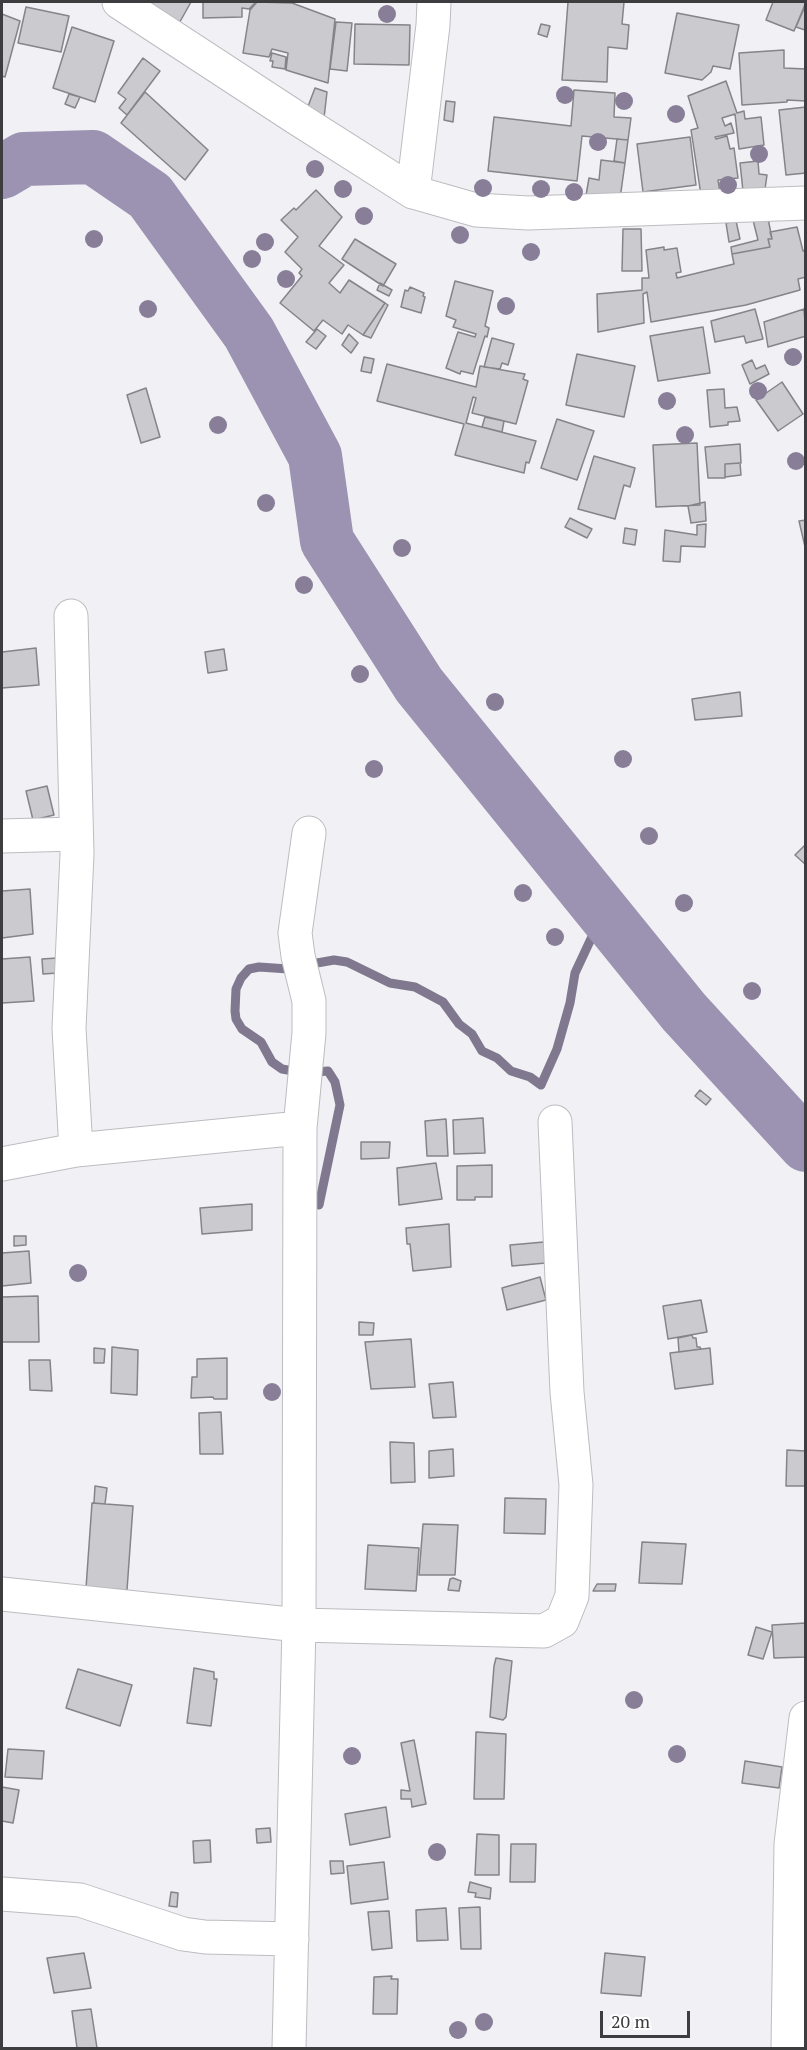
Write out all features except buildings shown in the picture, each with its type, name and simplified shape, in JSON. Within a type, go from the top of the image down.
[{"type":"street","points":[[119,2],[413,192],[476,210],[528,213],[806,203]]},
{"type":"street","points":[[413,192],[434,25],[434,2]]},
{"type":"street","points":[[71,616],[76,834],[69,1028],[76,1150]]},
{"type":"street","points":[[288,2049],[299,1625],[300,1128],[309,1033],[309,1001],[298,956],[296,933],[309,833]]},
{"type":"street","points":[[2,836],[76,834]]},
{"type":"street","points":[[2,1594],[299,1625],[544,1631],[562,1621],[572,1596],[576,1485],[567,1392],[555,1122]]},
{"type":"street","points":[[2,1164],[76,1150],[300,1128]]},
{"type":"street","points":[[788,2049],[806,1718]]},
{"type":"street","points":[[2,1894],[80,1900],[183,1934],[205,1937],[292,1939]]},
{"type":"waterway","points":[[2,172],[24,159],[93,157],[150,196],[249,333],[315,456],[327,541],[419,685],[684,1012],[806,1145]]},
{"type":"waterway","points":[[319,1205],[340,1105],[335,1082],[328,1071],[305,1073],[282,1069],[272,1062],[261,1042],[242,1029],[236,1019],[236,989],[241,978],[249,969],[259,967],[303,970],[317,963],[334,960],[347,962],[390,983],[415,987],[443,1002],[459,1024],[472,1034],[482,1051],[497,1058],[511,1071],[530,1077],[541,1085],[557,1049],[570,1003],[575,973],[604,911]]}]
